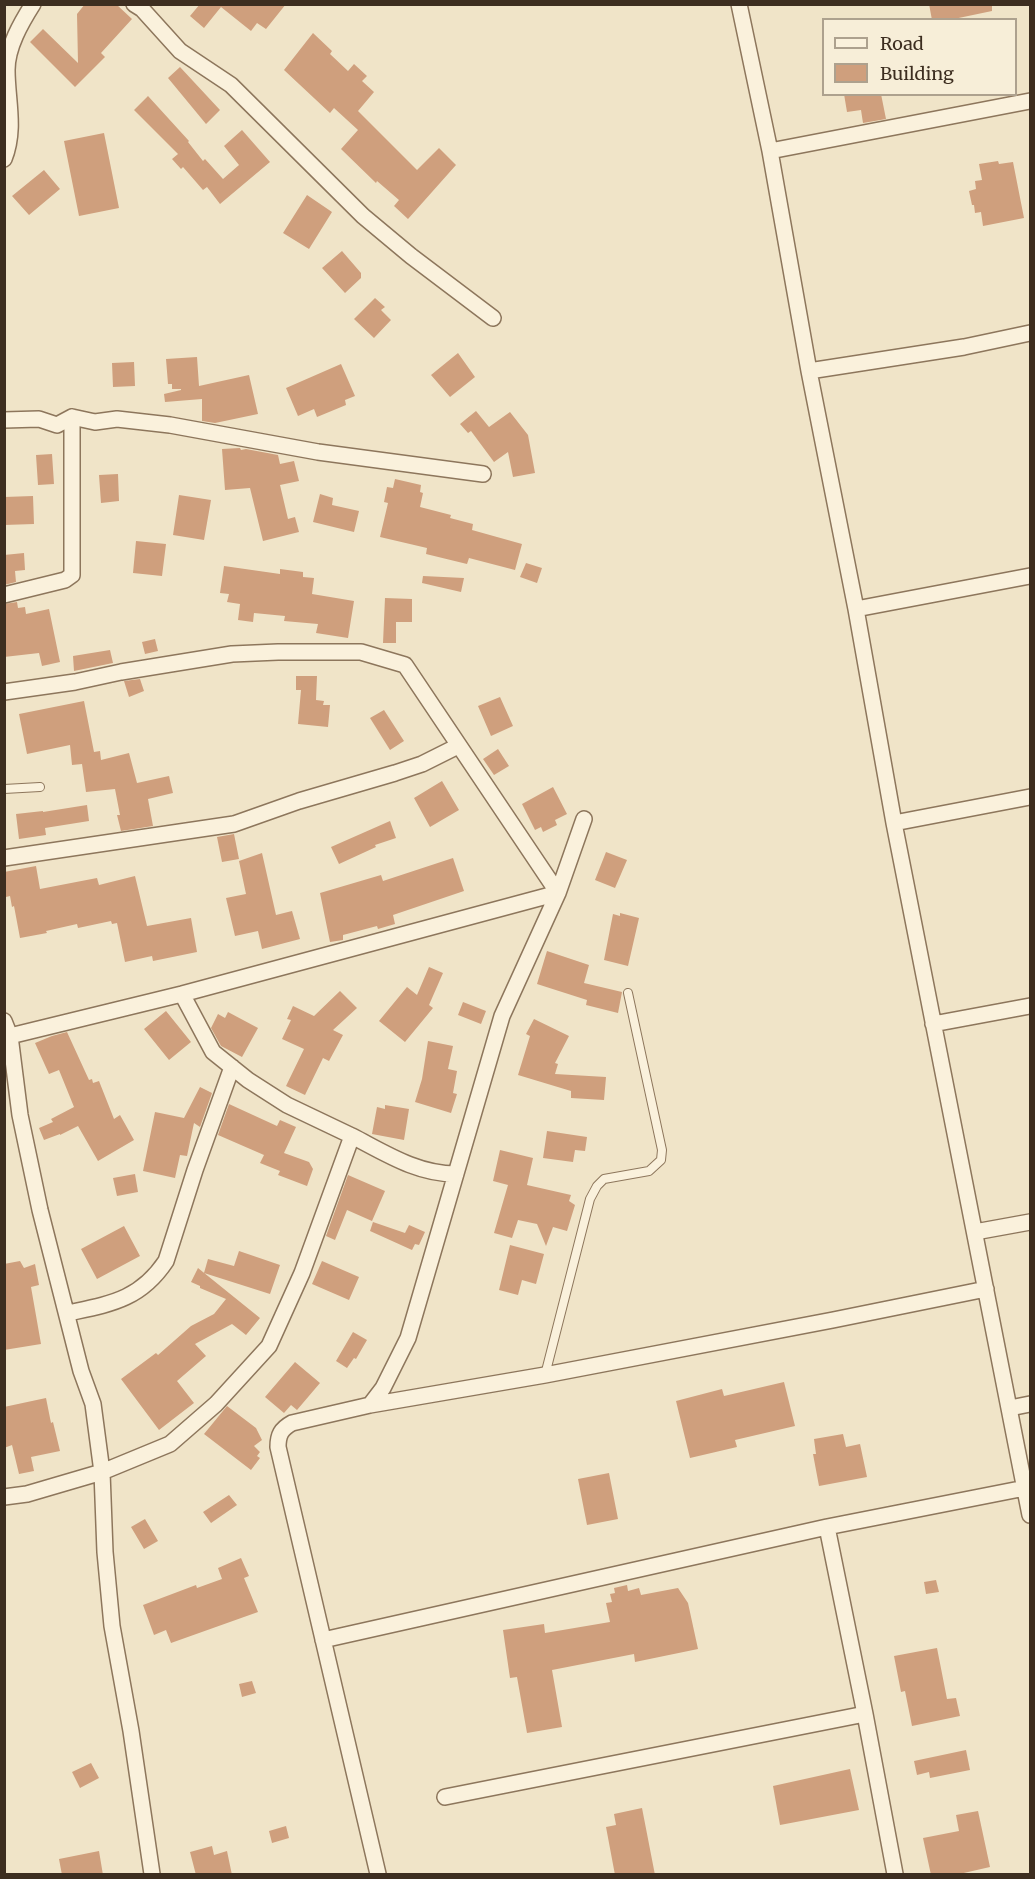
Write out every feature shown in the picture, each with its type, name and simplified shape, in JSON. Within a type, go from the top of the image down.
[{"type":"street","points":[[4,159],[12,122],[7,68],[13,41],[33,4]]},
{"type":"street","points":[[134,4],[142,9],[180,51],[231,85],[363,216],[492,318]]},
{"type":"street","points":[[739,4],[770,151],[894,823],[1030,1515]]},
{"type":"street","points":[[770,151],[1030,101]]},
{"type":"street","points":[[809,371],[964,347],[1030,333]]},
{"type":"street","points":[[4,420],[39,418],[57,425],[72,417],[95,422],[117,419],[170,425],[318,452],[483,474]]},
{"type":"street","points":[[4,595],[65,580],[72,575],[72,417]]},
{"type":"street","points":[[856,609],[1030,576]]},
{"type":"street","points":[[4,692],[65,684],[121,672],[232,654],[361,652],[405,665],[558,893]]},
{"type":"street","points":[[4,858],[234,824],[299,801],[422,764],[458,746]]},
{"type":"street","points":[[894,823],[1030,797]]},
{"type":"street","points":[[370,1405],[383,1388],[408,1338],[502,1016],[558,893],[584,819]]},
{"type":"street","points":[[10,1036],[182,994],[558,893]]},
{"type":"street","points":[[182,994],[213,1052],[248,1080],[287,1105],[416,1168],[442,1174],[456,1174]]},
{"type":"street","points":[[933,1024],[1030,1006]]},
{"type":"street","points":[[4,1020],[10,1036],[20,1115],[40,1210],[81,1371],[93,1404],[102,1472],[105,1552],[112,1626],[153,1875]]},
{"type":"street","points":[[68,1313],[113,1303],[130,1296],[159,1271],[166,1261],[195,1170],[232,1067]]},
{"type":"street","points":[[4,1497],[27,1494],[102,1472],[170,1444],[216,1404],[269,1346],[302,1274],[352,1136]]},
{"type":"street","points":[[975,1233],[1030,1222]]},
{"type":"street","points":[[378,1875],[278,1447],[278,1438],[283,1428],[292,1423],[370,1405],[545,1375],[986,1288]]},
{"type":"street","points":[[1010,1408],[1030,1404]]},
{"type":"street","points":[[323,1640],[827,1527],[1025,1488]]},
{"type":"street","points":[[827,1527],[895,1875]]},
{"type":"street","points":[[444,1797],[865,1714]]},
{"type":"lane","points":[[4,789],[40,787]]},
{"type":"lane","points":[[545,1375],[590,1199],[597,1186],[604,1179],[648,1171],[661,1160],[662,1150],[628,993]]},
{"type":"building","points":[[85,4],[116,4],[132,19],[101,53],[105,57],[75,87],[30,42],[43,29],[78,63],[77,14]]},
{"type":"building","points":[[200,4],[286,4],[266,29],[257,23],[251,31],[221,7],[204,28],[190,16]]},
{"type":"building","points":[[929,4],[992,4],[992,11],[959,18],[932,18]]},
{"type":"building","points":[[313,33],[348,71],[354,64],[367,76],[362,81],[374,92],[358,111],[417,170],[439,148],[456,165],[408,219],[394,206],[399,200],[377,181],[376,183],[341,149],[358,130],[334,108],[330,113],[284,70]]},
{"type":"building","points":[[180,67],[220,110],[206,124],[168,78]]},
{"type":"building","points":[[148,96],[189,141],[203,161],[205,159],[223,179],[239,165],[224,146],[242,130],[270,162],[220,204],[207,187],[203,190],[183,167],[181,169],[172,159],[178,154],[134,110]]},
{"type":"building","points":[[844,96],[881,96],[886,119],[863,123],[861,110],[847,112]]},
{"type":"building","points":[[104,133],[119,208],[79,216],[64,141]]},
{"type":"building","points":[[998,161],[999,164],[1013,162],[1024,218],[983,226],[981,212],[975,213],[969,191],[976,189],[975,181],[982,180],[979,164]]},
{"type":"building","points":[[44,170],[60,189],[29,215],[12,196]]},
{"type":"building","points":[[307,195],[332,212],[309,249],[283,233]]},
{"type":"building","points":[[342,251],[361,273],[361,278],[345,293],[322,268]]},
{"type":"building","points":[[375,298],[385,307],[381,310],[391,320],[374,338],[354,319]]},
{"type":"building","points":[[458,353],[475,377],[450,397],[431,375]]},
{"type":"building","points":[[197,357],[199,386],[249,375],[258,414],[215,423],[202,421],[202,399],[165,402],[164,394],[181,390],[172,389],[172,384],[168,384],[166,359]]},
{"type":"building","points":[[134,362],[135,386],[113,387],[112,363]]},
{"type":"building","points":[[341,364],[355,396],[345,400],[346,405],[317,417],[314,409],[298,416],[286,388]]},
{"type":"building","points":[[476,411],[489,427],[510,412],[528,435],[535,473],[513,477],[508,452],[494,462],[471,431],[468,433],[460,424]]},
{"type":"building","points":[[240,448],[278,455],[280,464],[294,461],[299,481],[280,485],[288,519],[295,517],[299,532],[263,541],[250,488],[225,490],[222,449]]},
{"type":"building","points":[[52,454],[54,484],[38,485],[36,455]]},
{"type":"building","points":[[118,474],[119,501],[101,503],[99,475]]},
{"type":"building","points":[[395,479],[421,485],[420,492],[423,493],[420,507],[451,515],[450,518],[473,524],[472,530],[522,544],[515,570],[469,558],[467,564],[426,554],[427,548],[380,537],[388,503],[384,502],[387,487],[393,488]]},
{"type":"building","points":[[320,494],[333,498],[332,505],[359,511],[354,532],[313,522]]},
{"type":"building","points":[[179,495],[211,500],[204,540],[173,535]]},
{"type":"building","points":[[33,496],[34,524],[4,525],[4,497]]},
{"type":"building","points":[[136,541],[166,544],[162,576],[133,573]]},
{"type":"building","points":[[24,553],[25,570],[15,571],[16,582],[4,585],[4,555]]},
{"type":"building","points":[[526,563],[542,568],[537,583],[520,577]]},
{"type":"building","points":[[224,566],[280,574],[280,569],[303,572],[303,577],[314,578],[312,594],[354,601],[348,638],[316,633],[318,624],[284,621],[285,616],[254,613],[253,622],[238,620],[240,604],[227,602],[229,594],[220,593]]},
{"type":"building","points":[[423,576],[464,578],[461,592],[422,583]]},
{"type":"building","points":[[385,598],[412,599],[412,622],[396,622],[396,643],[383,643]]},
{"type":"building","points":[[17,602],[18,608],[25,607],[26,614],[49,609],[60,662],[42,666],[39,653],[4,657],[4,604]]},
{"type":"building","points":[[155,639],[158,651],[145,654],[142,642]]},
{"type":"building","points":[[110,650],[113,663],[74,671],[73,656]]},
{"type":"building","points":[[296,676],[317,676],[316,700],[324,701],[323,705],[330,705],[328,727],[298,724],[301,690],[296,690]]},
{"type":"building","points":[[140,679],[144,691],[129,697],[124,681]]},
{"type":"building","points":[[500,697],[513,726],[491,736],[478,706]]},
{"type":"building","points":[[84,701],[94,752],[100,751],[101,760],[129,753],[137,783],[169,776],[173,793],[148,799],[153,826],[121,831],[115,789],[86,792],[82,764],[72,765],[70,745],[27,754],[19,714]]},
{"type":"building","points":[[384,710],[404,741],[390,750],[370,718]]},
{"type":"building","points":[[498,749],[509,766],[494,775],[483,759]]},
{"type":"building","points":[[442,781],[459,810],[430,827],[414,798]]},
{"type":"building","points":[[553,787],[567,814],[555,820],[557,825],[543,832],[541,827],[535,830],[522,804]]},
{"type":"building","points":[[87,805],[89,821],[45,828],[46,835],[19,839],[16,814]]},
{"type":"building","points":[[390,821],[396,838],[375,845],[376,847],[339,864],[331,847]]},
{"type":"building","points":[[234,834],[239,859],[222,862],[217,837]]},
{"type":"building","points":[[606,852],[627,860],[615,888],[595,880]]},
{"type":"building","points":[[262,853],[276,915],[292,911],[300,939],[262,949],[258,931],[235,936],[226,898],[246,894],[239,861]]},
{"type":"building","points":[[453,858],[464,891],[393,915],[395,924],[343,935],[343,940],[330,942],[320,893],[381,875],[383,881]]},
{"type":"building","points":[[36,866],[40,889],[97,878],[99,885],[135,876],[147,926],[191,918],[197,952],[153,961],[152,956],[125,962],[117,923],[112,924],[111,921],[78,928],[77,924],[20,938],[14,906],[12,907],[10,896],[6,897],[4,872]]},
{"type":"building","points":[[620,913],[639,918],[628,966],[604,960],[613,914],[620,916]]},
{"type":"building","points":[[547,951],[589,965],[584,983],[622,992],[618,1013],[586,1005],[587,1000],[537,984]]},
{"type":"building","points":[[429,967],[443,973],[429,1005],[433,1008],[405,1042],[379,1021],[407,987],[417,995]]},
{"type":"building","points":[[340,991],[357,1008],[333,1030],[343,1035],[329,1061],[323,1058],[305,1095],[286,1086],[304,1049],[282,1039],[291,1020],[287,1019],[293,1006],[314,1016]]},
{"type":"building","points":[[463,1002],[486,1011],[481,1024],[458,1015]]},
{"type":"building","points":[[166,1011],[191,1042],[169,1060],[144,1029]]},
{"type":"building","points":[[228,1012],[258,1028],[242,1057],[221,1046],[211,1028],[218,1014],[225,1018]]},
{"type":"building","points":[[534,1019],[569,1036],[555,1063],[558,1064],[555,1074],[606,1077],[604,1100],[571,1098],[571,1091],[518,1075],[530,1036],[526,1034]]},
{"type":"building","points":[[67,1032],[89,1080],[92,1079],[93,1083],[99,1081],[114,1119],[120,1115],[134,1140],[98,1161],[78,1126],[44,1140],[39,1128],[53,1122],[51,1119],[74,1107],[59,1070],[49,1074],[35,1043]]},
{"type":"building","points":[[428,1041],[453,1046],[448,1069],[457,1071],[453,1093],[457,1094],[451,1113],[415,1102],[422,1079]]},
{"type":"building","points":[[200,1087],[212,1093],[200,1127],[194,1123],[187,1156],[180,1155],[175,1178],[143,1171],[155,1112],[184,1118]]},
{"type":"building","points":[[229,1104],[277,1126],[280,1120],[296,1127],[284,1153],[309,1162],[313,1169],[307,1186],[278,1175],[280,1171],[260,1163],[264,1155],[218,1135]]},
{"type":"building","points":[[385,1105],[409,1109],[404,1140],[372,1134],[377,1107],[385,1109]]},
{"type":"building","points":[[547,1131],[587,1137],[585,1151],[575,1150],[573,1162],[543,1158]]},
{"type":"building","points":[[500,1150],[533,1158],[527,1185],[571,1195],[569,1201],[575,1205],[567,1231],[553,1227],[546,1246],[537,1224],[518,1220],[512,1238],[494,1233],[508,1185],[493,1181]]},
{"type":"building","points":[[135,1174],[138,1192],[117,1196],[113,1178]]},
{"type":"building","points":[[348,1175],[385,1191],[372,1221],[347,1210],[335,1240],[326,1236]]},
{"type":"building","points":[[373,1222],[405,1233],[409,1225],[425,1232],[419,1245],[415,1244],[412,1250],[370,1231]]},
{"type":"building","points":[[124,1226],[140,1256],[97,1279],[81,1249]]},
{"type":"building","points":[[510,1245],[544,1254],[536,1284],[522,1280],[518,1295],[499,1290]]},
{"type":"building","points":[[239,1251],[280,1265],[270,1294],[204,1273],[208,1259],[234,1266]]},
{"type":"building","points":[[20,1261],[24,1268],[35,1264],[39,1285],[31,1287],[41,1344],[4,1350],[4,1264]]},
{"type":"building","points":[[322,1261],[359,1277],[349,1300],[312,1284]]},
{"type":"building","points":[[198,1268],[260,1318],[246,1335],[232,1324],[195,1344],[206,1356],[177,1381],[194,1403],[159,1430],[121,1379],[156,1353],[158,1355],[191,1326],[214,1314],[226,1299],[191,1282]]},
{"type":"building","points":[[353,1332],[367,1340],[356,1359],[354,1358],[347,1368],[336,1361]]},
{"type":"building","points":[[295,1362],[320,1383],[297,1410],[291,1405],[284,1413],[265,1397]]},
{"type":"building","points":[[784,1382],[795,1426],[735,1440],[737,1447],[690,1458],[676,1401],[722,1389],[724,1396]]},
{"type":"building","points":[[46,1398],[60,1451],[31,1457],[34,1471],[19,1474],[12,1445],[4,1448],[4,1407]]},
{"type":"building","points":[[227,1406],[256,1428],[262,1440],[254,1446],[260,1452],[257,1456],[260,1458],[251,1470],[204,1434]]},
{"type":"building","points":[[843,1434],[846,1447],[860,1444],[867,1477],[819,1486],[813,1454],[816,1454],[814,1439]]},
{"type":"building","points":[[609,1473],[618,1519],[587,1525],[578,1479]]},
{"type":"building","points":[[229,1495],[237,1505],[211,1523],[203,1512]]},
{"type":"building","points":[[145,1519],[158,1541],[144,1549],[131,1527]]},
{"type":"building","points":[[241,1558],[249,1576],[244,1578],[258,1612],[171,1643],[166,1630],[154,1635],[143,1605],[196,1585],[197,1588],[222,1579],[218,1568]]},
{"type":"building","points":[[936,1580],[939,1592],[926,1594],[924,1582]]},
{"type":"building","points":[[627,1585],[628,1591],[639,1588],[641,1595],[678,1588],[688,1603],[698,1649],[635,1662],[634,1654],[552,1670],[562,1727],[527,1733],[517,1677],[510,1678],[503,1630],[544,1624],[545,1633],[610,1622],[606,1603],[612,1602],[610,1594],[615,1593],[614,1588]]},
{"type":"building","points":[[937,1648],[947,1699],[956,1698],[960,1716],[912,1726],[905,1691],[901,1692],[894,1656]]},
{"type":"building","points":[[252,1681],[256,1693],[242,1697],[239,1684]]},
{"type":"building","points":[[966,1750],[970,1770],[930,1778],[929,1772],[917,1775],[914,1761]]},
{"type":"building","points":[[91,1763],[99,1778],[80,1788],[72,1772]]},
{"type":"building","points":[[850,1769],[859,1810],[780,1825],[773,1786]]},
{"type":"building","points":[[642,1808],[655,1875],[615,1875],[606,1827],[616,1825],[614,1814]]},
{"type":"building","points":[[978,1811],[990,1867],[955,1875],[931,1875],[923,1838],[959,1831],[956,1815]]},
{"type":"building","points":[[286,1826],[289,1838],[272,1843],[269,1831]]},
{"type":"building","points":[[212,1846],[214,1855],[227,1851],[232,1875],[196,1875],[190,1852]]},
{"type":"building","points":[[99,1851],[103,1875],[62,1875],[59,1859]]}]
